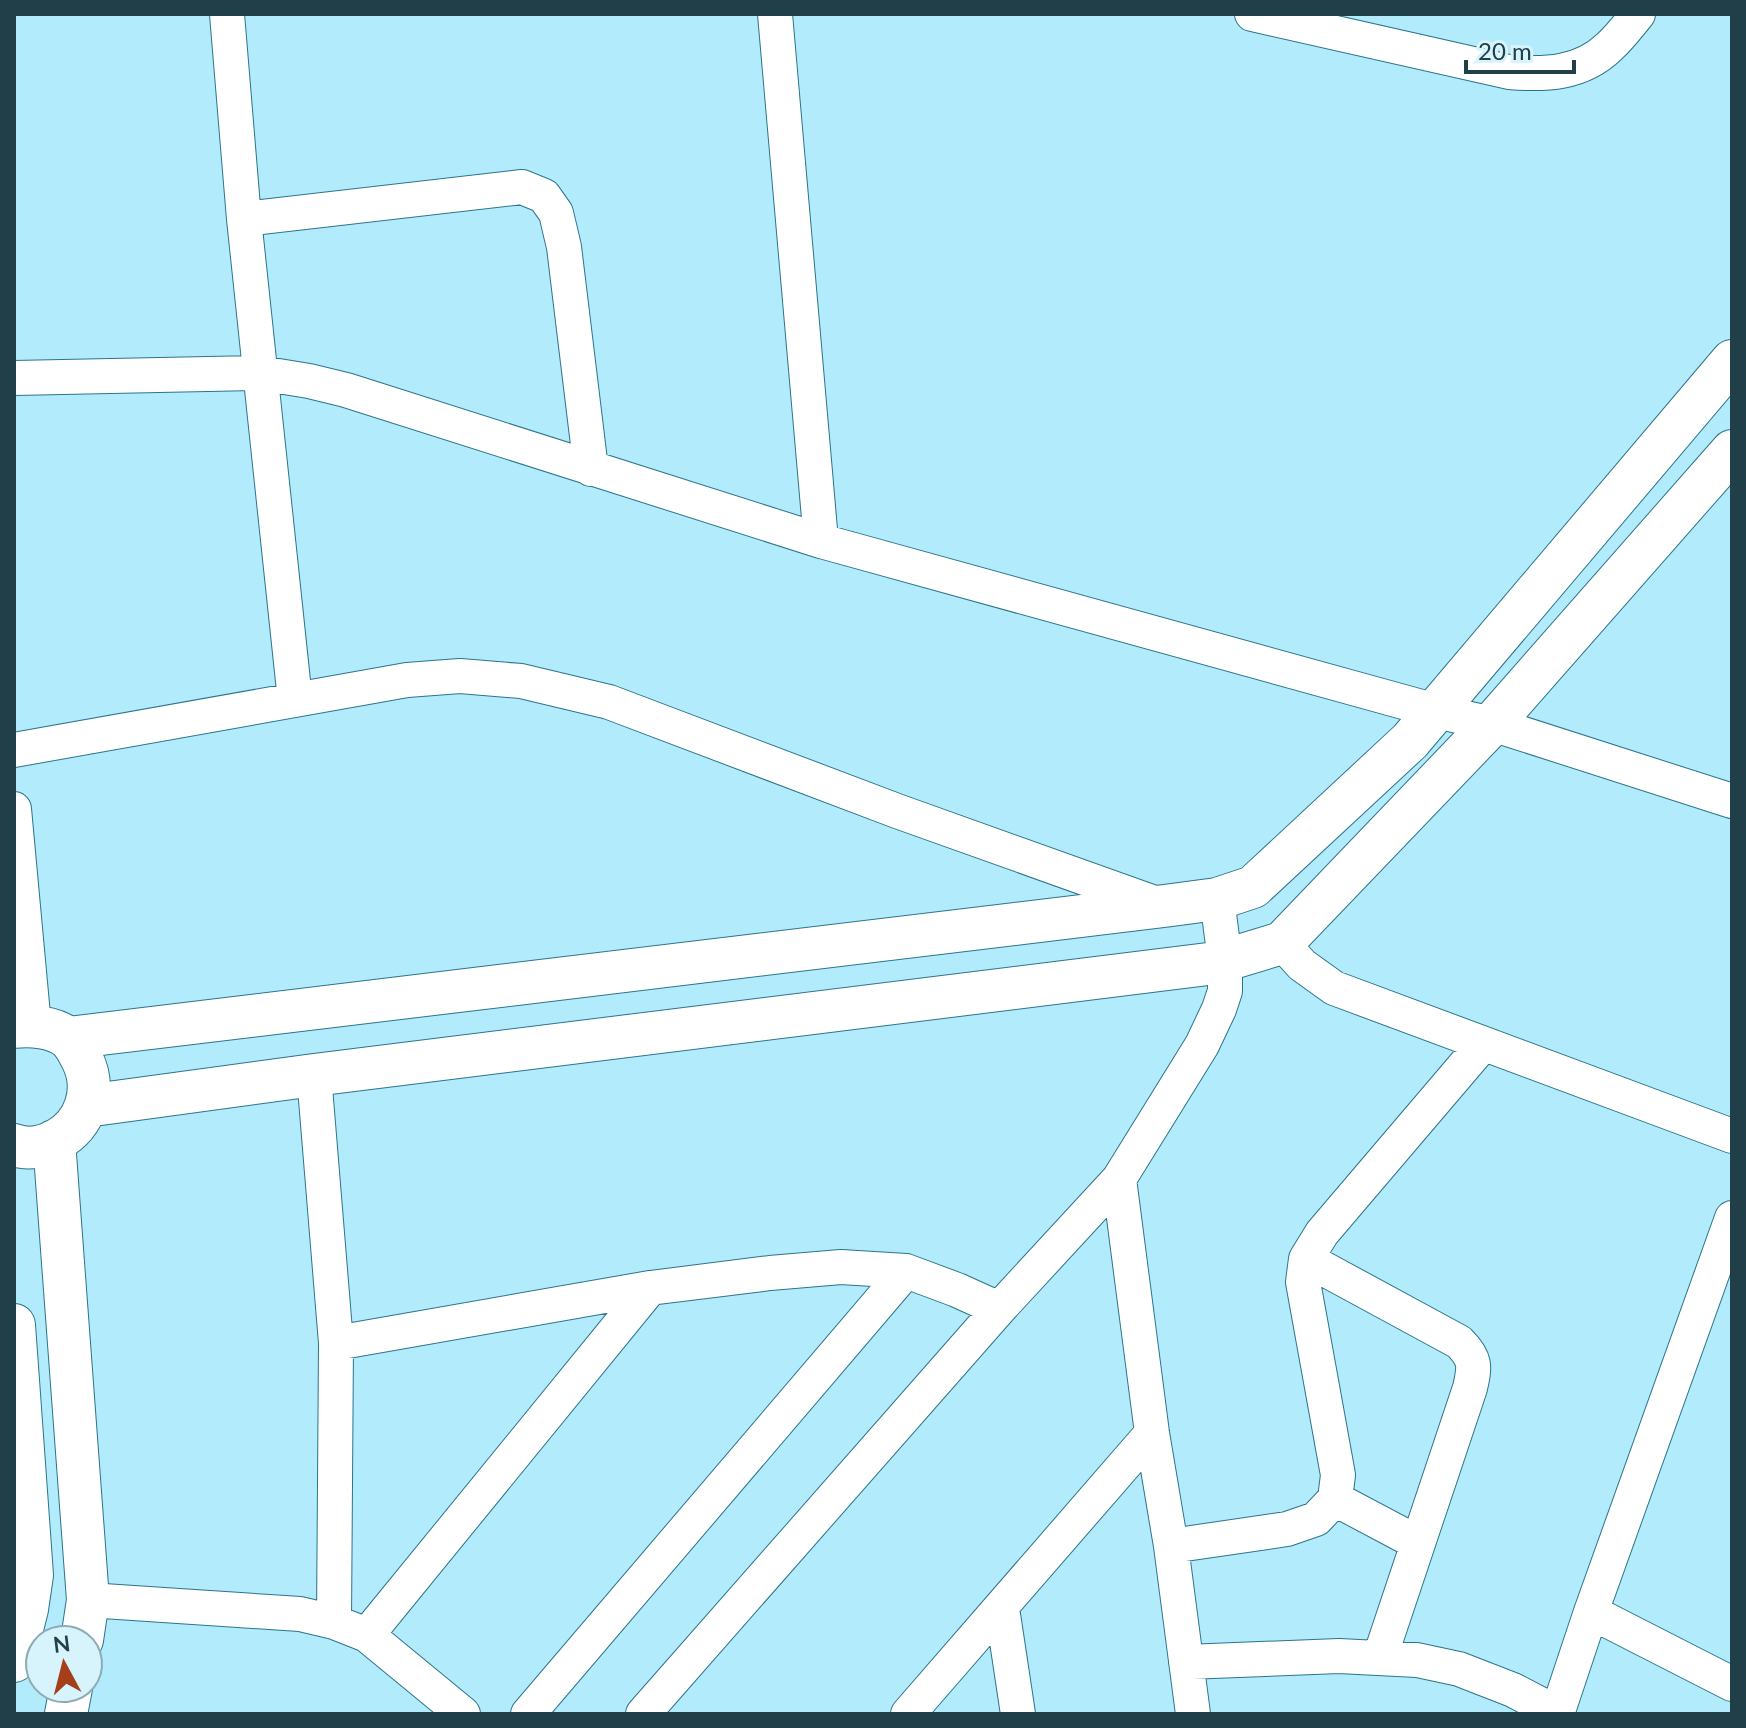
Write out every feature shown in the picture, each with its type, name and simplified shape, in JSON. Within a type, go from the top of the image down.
[{"type":"street","points":[[227,14],[244,219],[295,700]]},
{"type":"street","points":[[775,14],[821,541]]},
{"type":"street","points":[[1252,14],[1509,72],[1542,75],[1575,69],[1607,49],[1638,14]]},
{"type":"street","points":[[244,219],[522,187],[544,196],[556,213],[564,247],[591,469]]},
{"type":"street","points":[[39,1030],[1164,906],[1217,899],[1253,887],[1410,741],[1732,361]]},
{"type":"street","points":[[14,378],[260,373],[346,390],[821,541],[1492,724],[1732,801]]},
{"type":"street","points":[[86,1106],[1216,963],[1282,943],[1492,724],[1732,451]]},
{"type":"street","points":[[14,750],[407,680],[460,676],[521,681],[609,702],[897,811],[1164,906]]},
{"type":"street","points":[[14,809],[39,1030]]},
{"type":"street","points":[[643,1714],[999,1309],[1119,1179],[1202,1045],[1219,1009],[1225,991],[1225,960],[1217,899]]},
{"type":"street","points":[[1282,943],[1302,965],[1334,988],[1732,1136]]},
{"type":"street","points":[[39,1030],[78,1051],[87,1068],[90,1088],[78,1123],[64,1136],[34,1143],[85,1620],[300,1614],[334,1622],[367,1635],[463,1714]]},
{"type":"street","points":[[1171,1546],[1287,1529],[1316,1519],[1335,1499],[1338,1475],[1303,1282],[1306,1259],[1322,1233],[1483,1044]]},
{"type":"street","points":[[314,1075],[336,1343],[334,1622]]},
{"type":"street","points":[[1119,1179],[1193,1714]]},
{"type":"street","points":[[1186,1662],[1339,1656],[1417,1660],[1459,1669],[1513,1690],[1557,1713],[1732,1218]]},
{"type":"street","points":[[1306,1259],[1459,1342],[1471,1354],[1474,1371],[1470,1388],[1380,1657]]},
{"type":"street","points":[[336,1343],[650,1288],[841,1267],[906,1271],[999,1309]]},
{"type":"street","points":[[528,1714],[906,1271]]},
{"type":"street","points":[[367,1635],[650,1288]]},
{"type":"street","points":[[14,1325],[16,1395],[32,1575],[14,1661]]},
{"type":"street","points":[[908,1714],[1152,1433]]},
{"type":"street","points":[[1335,1499],[1418,1543]]},
{"type":"street","points":[[1002,1608],[1018,1714]]},
{"type":"street","points":[[1591,1612],[1732,1684]]}]
